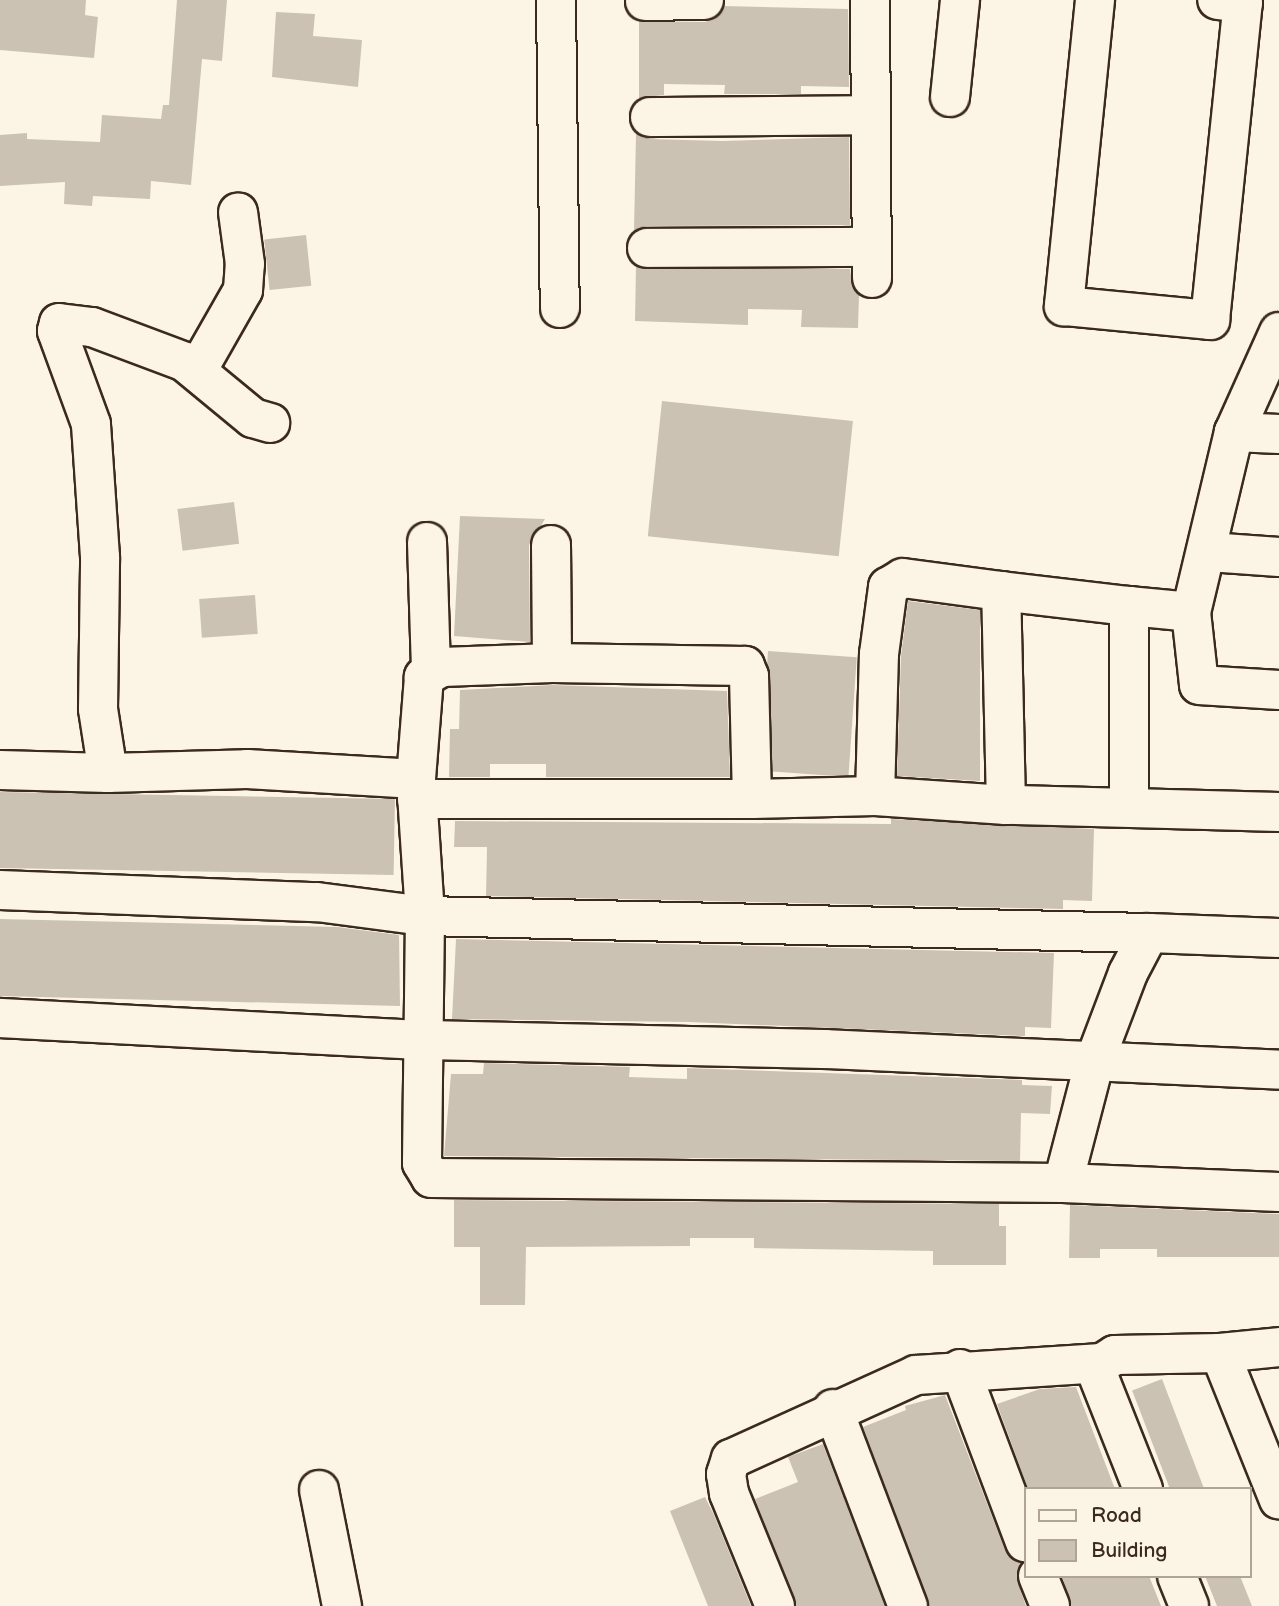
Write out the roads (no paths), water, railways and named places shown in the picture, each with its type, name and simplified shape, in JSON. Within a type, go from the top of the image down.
[{"type":"street","points":[[556,0],[560,308]]},
{"type":"street","points":[[645,1],[704,0]]},
{"type":"street","points":[[647,248],[872,262],[870,0]]},
{"type":"street","points":[[950,97],[960,0]]},
{"type":"street","points":[[1095,0],[1064,306],[1210,320],[1243,2],[1217,0]]},
{"type":"street","points":[[650,117],[871,115]]},
{"type":"street","points":[[198,369],[243,290],[245,264],[238,212]]},
{"type":"street","points":[[108,774],[98,709],[100,557],[91,424],[57,331],[59,323],[92,327],[198,369],[253,418],[270,423]]},
{"type":"street","points":[[1279,332],[1234,432],[1209,552],[1191,612],[1199,685],[1279,690]]},
{"type":"street","points":[[1234,432],[1279,434]]},
{"type":"street","points":[[427,542],[432,669]]},
{"type":"street","points":[[551,545],[552,663]]},
{"type":"street","points":[[1209,552],[1279,557]]},
{"type":"street","points":[[875,796],[879,654],[888,587],[903,578],[1191,612]]},
{"type":"street","points":[[1001,591],[1006,805]]},
{"type":"street","points":[[1129,606],[1129,807]]},
{"type":"street","points":[[751,799],[750,676],[745,666],[552,663],[432,669],[424,677],[416,789],[425,916],[422,1163],[427,1174],[437,1180],[1063,1183],[1279,1192]]},
{"type":"street","points":[[0,770],[108,774],[247,769],[416,789],[751,799],[875,796],[1006,805],[1279,811]]},
{"type":"street","points":[[0,890],[317,902],[425,916],[1279,938]]},
{"type":"street","points":[[1063,1183],[1095,1060],[1128,973],[1149,933]]},
{"type":"street","points":[[0,1018],[424,1040],[1095,1060],[1279,1070]]},
{"type":"street","points":[[775,1606],[729,1493],[726,1474],[732,1459],[833,1409],[916,1375],[960,1369],[1102,1363],[1115,1355],[1220,1353],[1279,1347]]},
{"type":"street","points":[[1220,1353],[1279,1500]]},
{"type":"street","points":[[1102,1363],[1097,1373],[1142,1487]]},
{"type":"street","points":[[960,1369],[1024,1539]]},
{"type":"street","points":[[833,1409],[908,1606]]},
{"type":"street","points":[[319,1490],[342,1606]]},
{"type":"street","points":[[1039,1578],[1050,1606]]},
{"type":"street","points":[[1178,1578],[1189,1606]]}]
